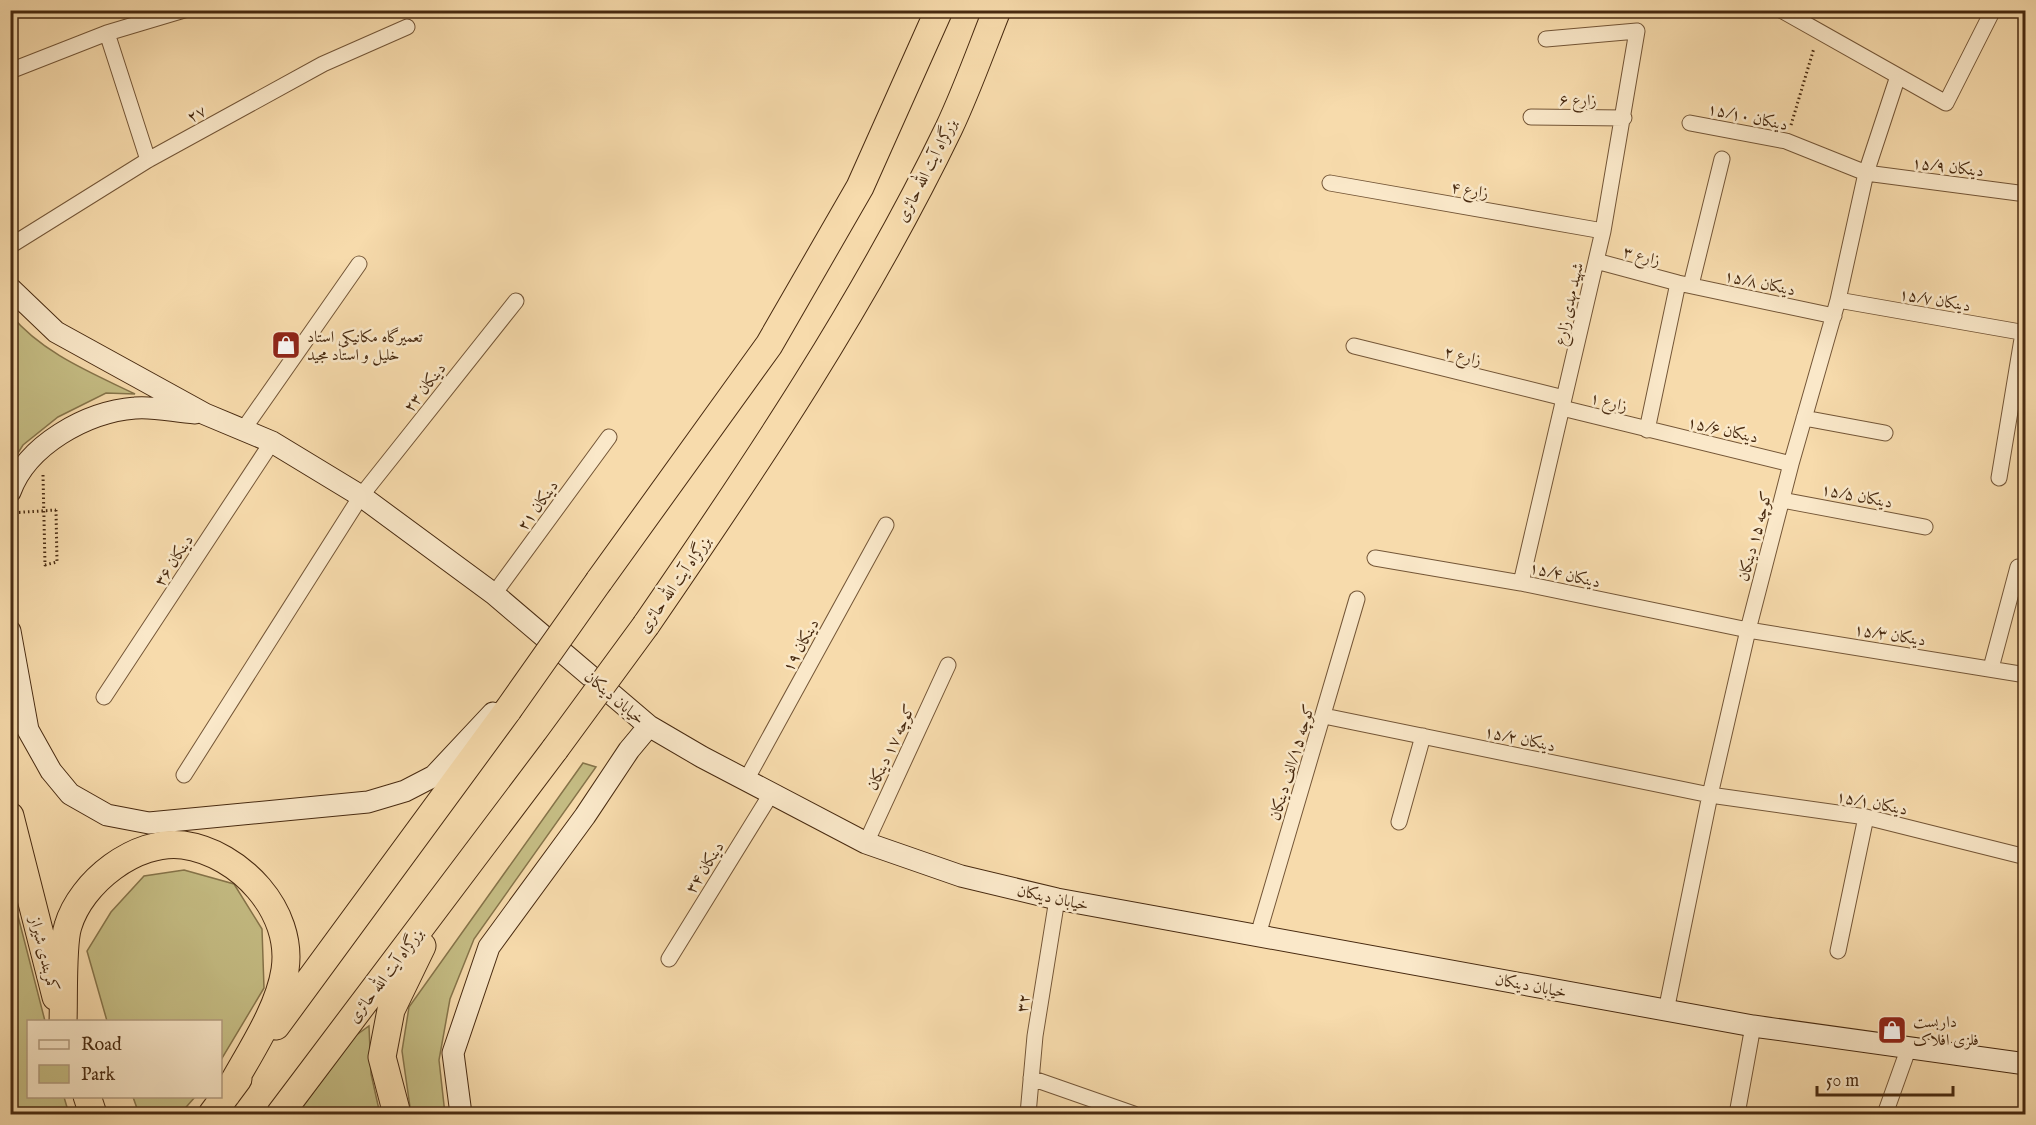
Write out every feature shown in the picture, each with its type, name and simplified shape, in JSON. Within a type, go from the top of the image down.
[{"type":"highway","points":[[219,1104],[546,659],[599,581],[769,345],[860,187],[939,10]]},
{"type":"highway","name":"بزرگراه آیت الله حائری","points":[[280,1114],[646,625],[793,407],[873,273],[950,127],[997,10]]},
{"type":"highway","name":"کمربندی شیراز","points":[[10,816],[62,1020]]},
{"type":"highway","points":[[63,1020],[67,927],[83,895],[104,871],[131,856],[159,847],[181,844],[225,859],[244,873],[269,900],[284,936],[285,969],[277,999],[219,1104]]},
{"type":"highway","points":[[397,1114],[382,1057],[391,1010],[449,891]]},
{"type":"highway","points":[[88,1098],[93,1114]]},
{"type":"main road","points":[[10,288],[56,332],[205,414]]},
{"type":"main road","points":[[10,492],[16,477],[43,447],[88,418],[135,408],[205,414]]},
{"type":"main road","name":"خیابان دینکان","points":[[205,414],[272,442],[361,496],[494,594],[649,726],[746,782],[866,843],[961,876],[1057,899],[1753,1026],[2025,1064]]},
{"type":"main road","points":[[10,631],[28,730],[51,771],[70,794],[107,815],[149,823],[368,802],[405,791],[434,776],[546,659]]},
{"type":"main road","points":[[460,1114],[453,1053],[489,947],[585,816],[629,750],[649,726]]},
{"type":"street","points":[[10,71],[107,33],[184,10]]},
{"type":"street","points":[[1780,10],[1947,103],[1992,10]]},
{"type":"street","name":"۲۷","points":[[10,246],[148,160],[323,64],[407,27]]},
{"type":"street","name":"شهید مهدی زارع","points":[[1521,583],[1603,231],[1637,31],[1546,39]]},
{"type":"street","points":[[107,33],[148,160]]},
{"type":"street","name":"کوچه ۱۵ دینکان","points":[[1666,1011],[1710,795],[1748,630],[1791,464],[1838,300],[1866,173],[1898,76]]},
{"type":"street","name":"۶ زارع","points":[[1531,117],[1624,118]]},
{"type":"street","name":"۱۵/۱۰ دینکان","points":[[1690,123],[1786,141],[1866,173]]},
{"type":"street","points":[[1647,430],[1685,284],[1722,159]]},
{"type":"street","name":"۱۵/۹ دینکان","points":[[1866,173],[2025,194]]},
{"type":"street","name":"۴ زارع","points":[[1330,183],[1603,231]]},
{"type":"street","name":"۳ زارع","points":[[1596,261],[1685,284]]},
{"type":"street","points":[[243,430],[359,264]]},
{"type":"street","name":"۱۵/۸ دینکان","points":[[1685,284],[1833,316]]},
{"type":"street","name":"۱۵/۷ دینکان","points":[[1838,300],[2024,333]]},
{"type":"street","name":"۲۳ دینکان","points":[[184,775],[361,496],[516,301]]},
{"type":"street","points":[[1999,478],[2024,333]]},
{"type":"street","name":"۲ زارع","points":[[1354,345],[1563,403]]},
{"type":"street","name":"۱ زارع","points":[[1563,403],[1647,430]]},
{"type":"street","points":[[1804,418],[1885,433]]},
{"type":"street","name":"۱۵/۶ دینکان","points":[[1647,430],[1791,464]]},
{"type":"street","name":"۲۱ دینکان","points":[[494,594],[609,437]]},
{"type":"street","name":"۳۶ دینکان","points":[[104,697],[272,442]]},
{"type":"street","name":"۱۵/۵ دینکان","points":[[1782,500],[1925,527]]},
{"type":"street","name":"۱۹ دینکان","points":[[746,782],[886,525]]},
{"type":"street","name":"۱۵/۴ دینکان","points":[[1375,558],[1521,583],[1748,630]]},
{"type":"street","points":[[1991,668],[2018,567]]},
{"type":"street","name":"کوچه ۱۵/الف دینکان","points":[[1258,935],[1357,598]]},
{"type":"street","name":"۱۵/۳ دینکان","points":[[1748,630],[2025,675]]},
{"type":"street","name":"کوچه ۱۷ دینکان","points":[[866,843],[948,665]]},
{"type":"street","name":"۱۵/۲ دینکان","points":[[1324,716],[1710,795]]},
{"type":"street","points":[[1398,822],[1423,736]]},
{"type":"street","name":"۳۴ دینکان","points":[[669,959],[771,794]]},
{"type":"street","name":"۱۵/۱ دینکان","points":[[1710,795],[1866,817],[2025,857]]},
{"type":"street","points":[[1838,951],[1866,817]]},
{"type":"street","name":"۳۲","points":[[1028,1114],[1031,1078],[1057,899]]},
{"type":"street","points":[[1737,1114],[1753,1026]]},
{"type":"street","points":[[1885,1114],[1909,1047]]},
{"type":"street","points":[[1031,1078],[1134,1114]]},
{"type":"path","points":[[1786,141],[1819,32]]},
{"type":"path","points":[[10,513],[56,510],[57,562],[45,565],[43,447]]},
{"type":"green space","points":[[11,315],[37,340],[68,361],[135,394],[106,393],[58,417],[23,445],[11,464]]},
{"type":"green space","points":[[583,763],[596,767],[474,939],[450,999],[439,1060],[445,1114],[411,1114],[402,1051],[409,1007]]},
{"type":"green space","points":[[184,870],[234,884],[262,929],[264,988],[222,1058],[222,1020],[107,1020],[87,951],[111,912],[144,876]]},
{"type":"green space","points":[[10,885],[45,1020],[27,1020],[27,1098],[64,1098],[69,1114],[11,1114]]},
{"type":"green space","points":[[369,1026],[371,1074],[380,1114],[297,1114],[355,1036]]},
{"type":"green space","points":[[134,1098],[194,1098],[180,1114],[139,1114]]},
{"type":"place","name":"تعمیرگاه مکانیکی استاد خلیل و استاد مجید","points":[[286,345]]},
{"type":"place","name":"داربست فلزی افلاک","points":[[1892,1030]]}]
